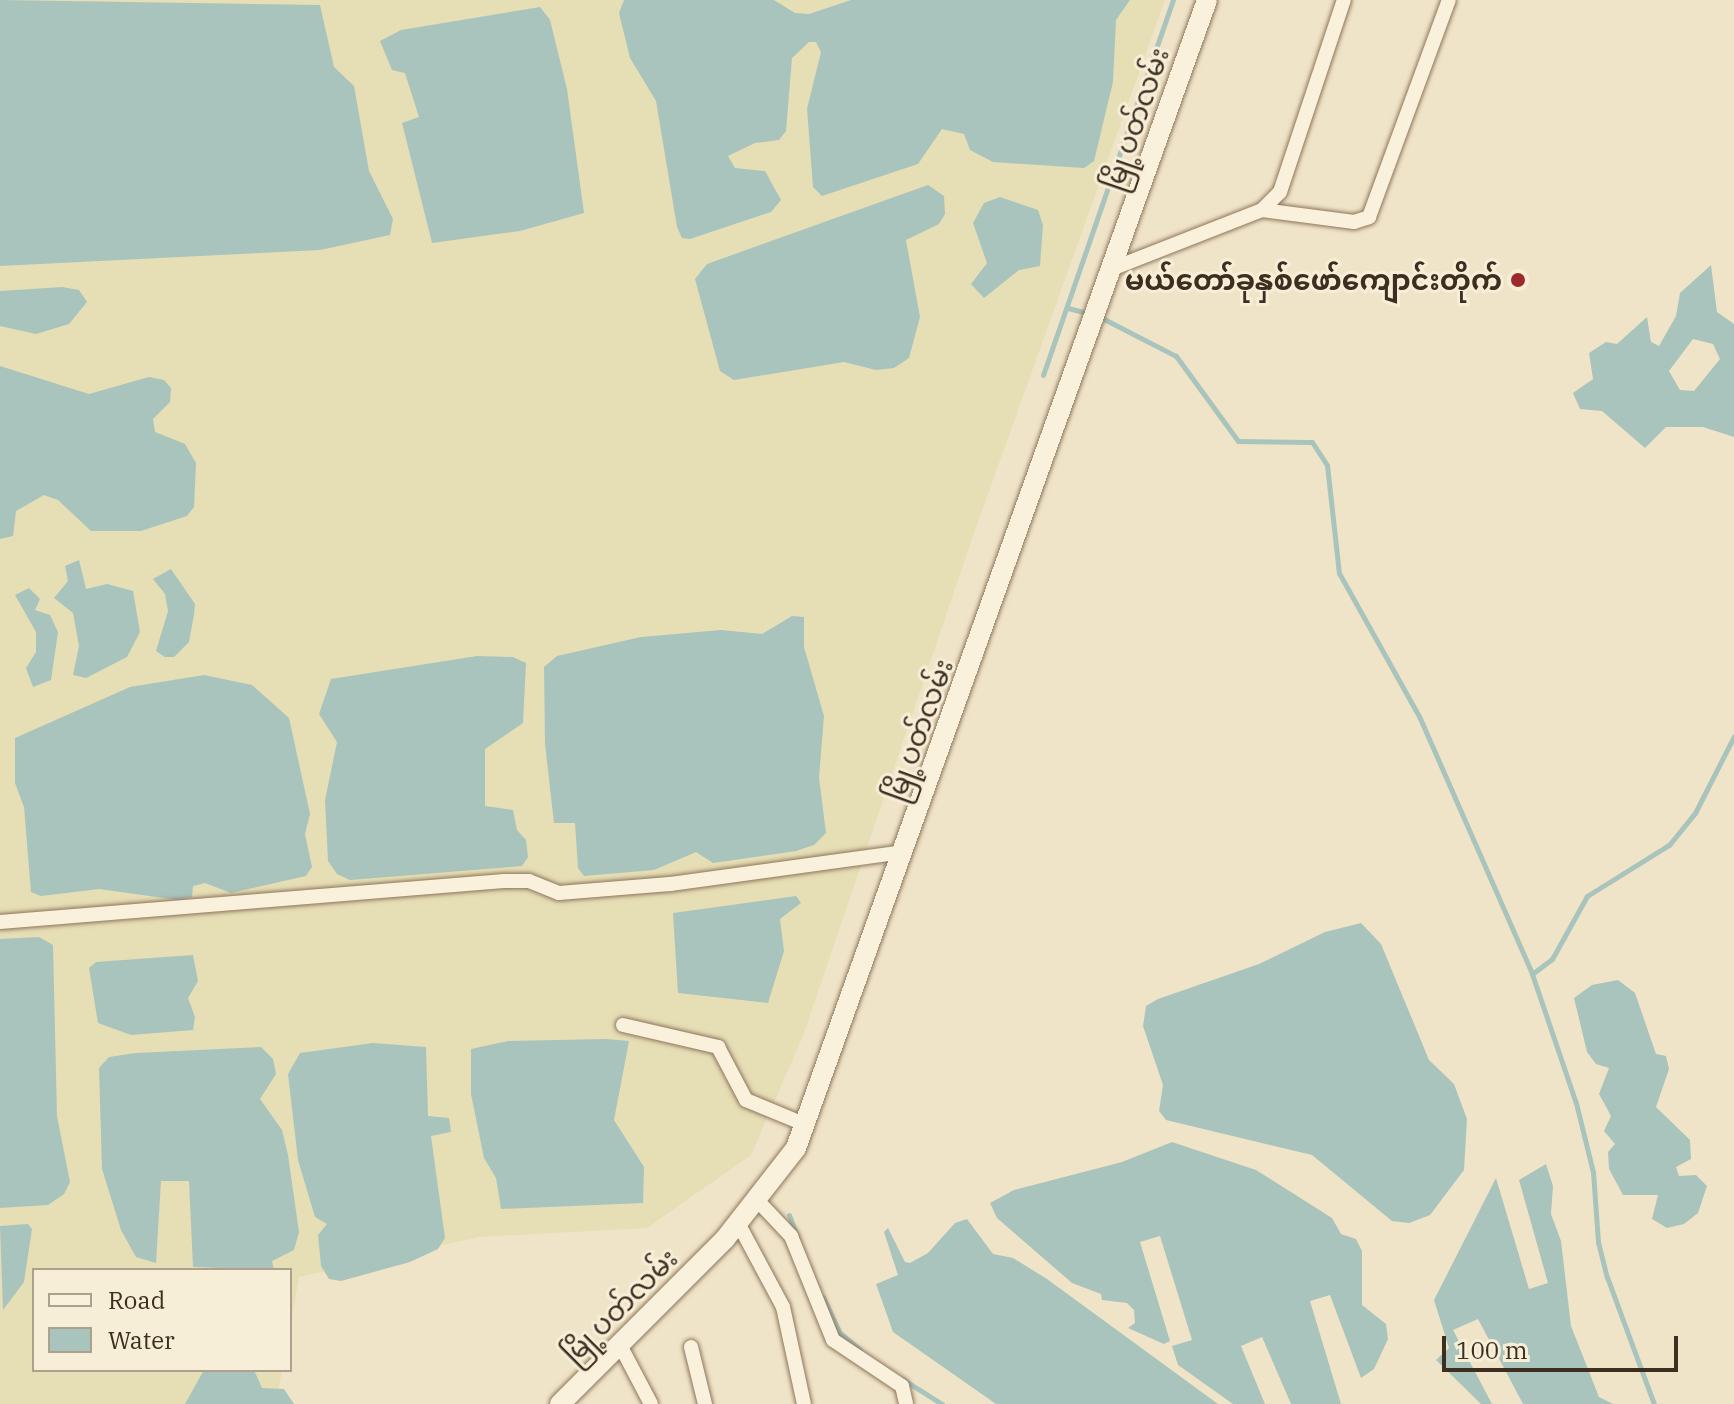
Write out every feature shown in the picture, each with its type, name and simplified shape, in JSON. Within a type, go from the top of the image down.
[{"type":"main road","name":"မြို့ပတ်လမ်း","points":[[565,1402],[738,1223],[796,1148],[905,852],[1207,0]]},
{"type":"street","points":[[1114,268],[1262,210],[1280,192],[1344,0]]},
{"type":"street","points":[[1262,210],[1333,215],[1354,222],[1369,217],[1449,0]]},
{"type":"street","points":[[0,922],[504,881],[529,881],[559,893],[670,884],[905,852]]},
{"type":"street","points":[[623,1025],[718,1047],[746,1100],[804,1124]]},
{"type":"street","points":[[757,1200],[791,1236],[833,1340],[902,1386],[906,1404]]},
{"type":"street","points":[[738,1223],[783,1307],[804,1404]]},
{"type":"street","points":[[621,1347],[651,1404]]},
{"type":"street","points":[[691,1347],[705,1404]]},
{"type":"shaded area","points":[[0,0],[1165,0],[973,536],[803,1036],[751,1155],[647,1228],[479,1237],[299,1277],[292,1317],[292,1268],[32,1268],[32,1372],[282,1372],[276,1404],[0,1404]]},
{"type":"water","points":[[0,0],[320,5],[334,67],[354,86],[369,171],[393,219],[390,235],[320,250],[0,266]]},
{"type":"water","points":[[624,0],[774,0],[795,13],[809,14],[851,0],[1130,0],[1116,20],[1113,82],[1094,161],[1084,168],[993,162],[970,150],[964,134],[942,129],[918,164],[822,196],[813,187],[807,109],[821,52],[816,42],[809,42],[792,58],[786,131],[779,140],[755,143],[728,156],[735,168],[765,171],[781,200],[771,212],[690,239],[682,238],[677,227],[656,101],[630,58],[619,13]]},
{"type":"water","points":[[540,7],[550,20],[567,89],[584,213],[520,231],[432,243],[402,123],[419,117],[405,73],[392,70],[380,41],[401,30]]},
{"type":"water","points":[[928,185],[944,196],[945,214],[939,224],[906,240],[920,317],[909,358],[894,368],[876,370],[844,362],[734,380],[720,371],[695,279],[707,264]]},
{"type":"water","points":[[1000,197],[1038,210],[1043,225],[1040,266],[1019,270],[984,298],[971,284],[987,263],[973,223],[984,203]]},
{"type":"water","points":[[1711,265],[1717,312],[1734,324],[1734,437],[1703,427],[1666,427],[1645,448],[1602,411],[1580,409],[1573,393],[1593,379],[1589,353],[1606,342],[1617,344],[1647,317],[1651,342],[1659,346],[1676,316],[1680,293]],"holes":[[[1693,339],[1713,344],[1720,359],[1694,391],[1680,390],[1669,371]]]},
{"type":"water","points":[[62,287],[79,290],[87,302],[69,324],[36,334],[0,326],[0,291]]},
{"type":"water","points":[[0,366],[89,394],[149,377],[164,380],[171,388],[170,402],[153,419],[155,432],[185,444],[196,463],[194,507],[187,516],[141,531],[91,531],[58,500],[44,495],[16,511],[13,536],[0,539]]},
{"type":"water","points":[[79,560],[86,589],[107,584],[133,591],[140,632],[127,657],[86,678],[73,675],[79,646],[73,613],[54,598],[68,581],[65,566]]},
{"type":"water","points":[[171,569],[195,604],[189,642],[174,657],[165,657],[156,651],[168,611],[165,594],[153,579]]},
{"type":"water","points":[[29,588],[40,599],[35,610],[50,615],[58,632],[51,680],[33,687],[26,668],[36,652],[36,632],[15,595]]},
{"type":"water","points":[[792,616],[804,617],[804,647],[824,716],[819,778],[826,833],[814,845],[796,851],[713,863],[696,852],[654,870],[584,876],[578,868],[575,823],[554,823],[545,744],[544,667],[557,656],[641,637],[721,630],[762,634]]},
{"type":"water","points":[[477,656],[513,657],[526,663],[523,723],[485,749],[485,806],[513,810],[517,830],[526,840],[528,857],[522,866],[350,880],[337,874],[328,861],[325,800],[337,742],[319,714],[331,679]]},
{"type":"water","points":[[204,675],[252,685],[289,718],[310,814],[305,834],[312,867],[306,876],[231,893],[205,883],[193,886],[192,897],[178,900],[99,889],[41,896],[31,892],[24,807],[15,783],[15,738],[130,687]]},
{"type":"water","points":[[796,896],[801,903],[780,919],[784,951],[768,1003],[678,993],[673,913]]},
{"type":"water","points":[[1361,923],[1381,944],[1429,1060],[1454,1084],[1467,1119],[1464,1170],[1430,1215],[1409,1223],[1392,1221],[1312,1155],[1166,1120],[1159,1111],[1163,1085],[1143,1026],[1146,1006],[1158,999],[1259,964],[1325,932]]},
{"type":"water","points":[[39,937],[53,945],[57,1116],[70,1182],[64,1194],[48,1205],[0,1208],[0,939]]},
{"type":"water","points":[[193,955],[198,981],[188,998],[195,1017],[193,1030],[131,1035],[98,1023],[89,968],[96,962]]},
{"type":"water","points":[[1618,980],[1635,993],[1656,1054],[1666,1056],[1669,1069],[1656,1107],[1690,1140],[1691,1159],[1676,1167],[1679,1176],[1696,1175],[1707,1186],[1698,1213],[1684,1224],[1667,1228],[1652,1219],[1658,1195],[1623,1195],[1609,1169],[1608,1152],[1615,1144],[1604,1131],[1611,1116],[1599,1094],[1609,1068],[1596,1064],[1587,1052],[1574,998],[1592,985]]},
{"type":"water","points":[[508,1041],[629,1041],[614,1120],[644,1167],[643,1203],[501,1209],[496,1178],[484,1158],[471,1094],[471,1049]]},
{"type":"water","points":[[373,1043],[426,1047],[428,1116],[449,1118],[451,1132],[431,1136],[445,1238],[438,1249],[410,1262],[341,1281],[329,1279],[321,1266],[318,1235],[327,1224],[315,1217],[298,1160],[288,1074],[300,1053]]},
{"type":"water","points":[[261,1047],[273,1059],[276,1074],[260,1099],[282,1130],[299,1232],[294,1250],[272,1261],[274,1268],[193,1267],[189,1181],[161,1181],[156,1263],[136,1257],[121,1230],[102,1169],[99,1068],[109,1057]]},
{"type":"water","points":[[1172,1142],[1256,1170],[1332,1218],[1341,1234],[1356,1239],[1362,1251],[1362,1305],[1386,1324],[1388,1339],[1374,1369],[1361,1378],[1330,1295],[1310,1301],[1341,1404],[1291,1404],[1262,1337],[1241,1346],[1265,1404],[1233,1404],[1178,1365],[1172,1346],[1192,1340],[1160,1236],[1140,1242],[1170,1341],[1164,1344],[1128,1328],[1135,1323],[1134,1310],[1127,1303],[1102,1300],[1101,1294],[1072,1283],[997,1218],[990,1203],[1014,1190],[1122,1162]]},
{"type":"water","points":[[1546,1164],[1553,1186],[1551,1214],[1561,1241],[1571,1326],[1599,1397],[1613,1404],[1523,1404],[1478,1319],[1453,1330],[1492,1404],[1481,1404],[1436,1360],[1449,1348],[1434,1300],[1496,1178],[1529,1289],[1548,1283],[1519,1180]]},
{"type":"water","points":[[967,1219],[993,1254],[1013,1258],[1047,1279],[1218,1404],[996,1404],[893,1332],[876,1284],[898,1275],[884,1232],[888,1228],[905,1262],[910,1263],[928,1253],[955,1223]]},
{"type":"water","points":[[28,1224],[32,1229],[24,1282],[3,1310],[0,1226]]},
{"type":"water","points":[[203,1372],[255,1372],[262,1388],[284,1389],[294,1404],[185,1404]]},
{"type":"waterway","points":[[1043,375],[1173,0]]},
{"type":"waterway","points":[[1068,308],[1090,314]]},
{"type":"waterway","points":[[1100,317],[1176,356],[1238,441],[1312,442],[1327,465],[1339,573],[1419,716],[1532,974],[1576,1103],[1593,1172],[1598,1242],[1607,1277],[1654,1404]]},
{"type":"waterway","points":[[1532,974],[1552,959],[1587,896],[1669,845],[1695,813],[1734,736]]},
{"type":"waterway","points":[[789,1215],[797,1236]]},
{"type":"waterway","points":[[823,1297],[840,1333],[860,1350]]},
{"type":"waterway","points":[[904,1380],[942,1404]]},
{"type":"place","name":"မယ်တော်ခုနှစ်ဖော်ကျောင်းတိုက်","points":[[1518,280]]}]
